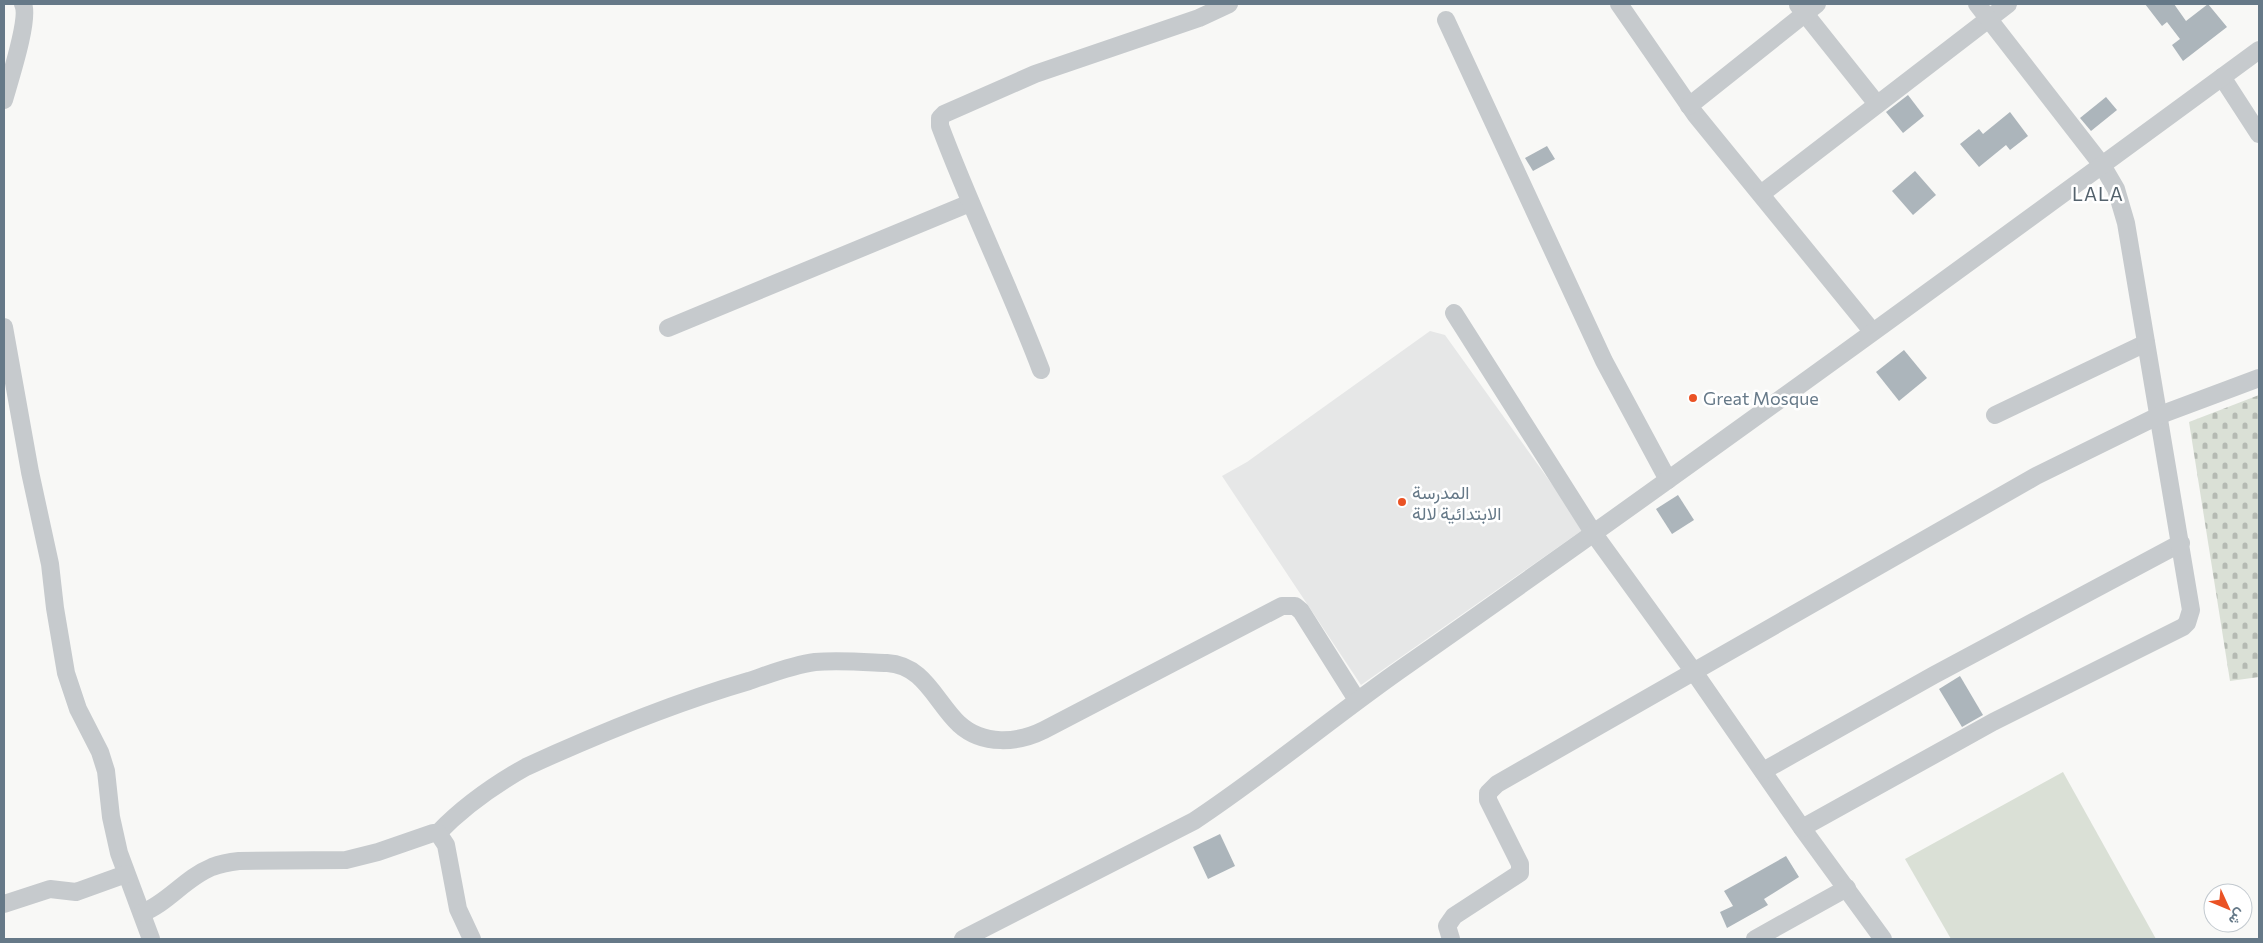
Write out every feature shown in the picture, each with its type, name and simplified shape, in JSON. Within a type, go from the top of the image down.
[{"type":"street","points":[[4,100],[24,22],[26,8],[23,4]]},
{"type":"street","points":[[1041,370],[1006,281],[970,203],[940,126],[940,118],[944,114],[1035,74],[1198,18],[1229,4]]},
{"type":"street","points":[[1619,4],[1689,106],[1872,331]]},
{"type":"street","points":[[1802,828],[1993,722],[2183,627],[2187,623],[2191,610],[2160,415],[2126,223],[2116,189],[2102,165],[1977,4]]},
{"type":"street","points":[[1761,194],[2008,4]]},
{"type":"street","points":[[1689,106],[1806,7],[1877,104]]},
{"type":"street","points":[[1446,20],[1604,360],[1668,480]]},
{"type":"street","points":[[963,939],[1194,821],[1223,802],[1356,700],[1594,534],[2259,50]]},
{"type":"street","points":[[2222,77],[2259,134]]},
{"type":"street","points":[[668,328],[970,203]]},
{"type":"street","points":[[1454,313],[1594,534],[1883,939]]},
{"type":"street","points":[[4,327],[30,472],[50,564],[66,673],[78,709],[100,752],[106,772],[111,817],[119,853],[151,939]]},
{"type":"street","points":[[1995,415],[2146,343]]},
{"type":"street","points":[[1451,939],[1448,926],[1454,916],[1520,873],[1520,864],[1488,800],[1487,796],[1492,788],[2036,476],[2160,415],[2259,378]]},
{"type":"street","points":[[1763,771],[1934,675],[2180,543]]},
{"type":"street","points":[[142,913],[162,902],[195,876],[223,864],[239,861],[346,860],[438,833],[454,815],[498,782],[533,763],[723,688],[815,662],[888,663],[909,667],[918,674],[960,724],[974,734],[988,738],[1016,740],[1027,738],[1044,730],[1289,604],[1301,611],[1356,700]]},
{"type":"street","points":[[438,833],[446,845],[458,909],[472,939]]},
{"type":"street","points":[[4,904],[50,890],[76,892],[126,874]]},
{"type":"street","points":[[1755,939],[1847,888]]},
{"type":"shaded area","name":"المدرسة الابتدائية لالة","points":[[1430,331],[1445,335],[1584,529],[1361,685],[1222,476],[1247,462]]},
{"type":"green space","points":[[2259,395],[2259,677],[2230,681],[2189,422]]},
{"type":"green space","points":[[2063,772],[2156,939],[1951,939],[1905,859]]},
{"type":"building","points":[[2145,4],[2174,4],[2186,21],[2208,4],[2227,27],[2183,61],[2172,45],[2180,39],[2167,22],[2162,26]]},
{"type":"building","points":[[1908,95],[1924,116],[1903,133],[1886,112]]},
{"type":"building","points":[[2106,97],[2117,110],[2091,131],[2080,118]]},
{"type":"building","points":[[2010,112],[2028,136],[2010,150],[2006,145],[1979,167],[1960,144],[1979,129],[1983,134]]},
{"type":"building","points":[[1547,146],[1555,159],[1533,171],[1525,158]]},
{"type":"building","points":[[1915,171],[1936,195],[1913,215],[1892,191]]},
{"type":"building","points":[[1904,350],[1927,378],[1899,401],[1876,372]]},
{"type":"building","points":[[1678,495],[1694,520],[1672,534],[1656,509]]},
{"type":"building","points":[[1960,676],[1983,715],[1962,727],[1939,689]]},
{"type":"building","points":[[1220,834],[1235,866],[1208,879],[1193,847]]},
{"type":"building","points":[[1786,856],[1799,877],[1764,899],[1768,905],[1727,928],[1720,912],[1733,906],[1724,891]]},
{"type":"place","name":"Great Mosque","points":[[1693,398]]},
{"type":"place","name":"المدرسة الابتدائية لالة","points":[[1402,502]]},
{"type":"district","name":"LALA","points":[[2098,193]]}]
